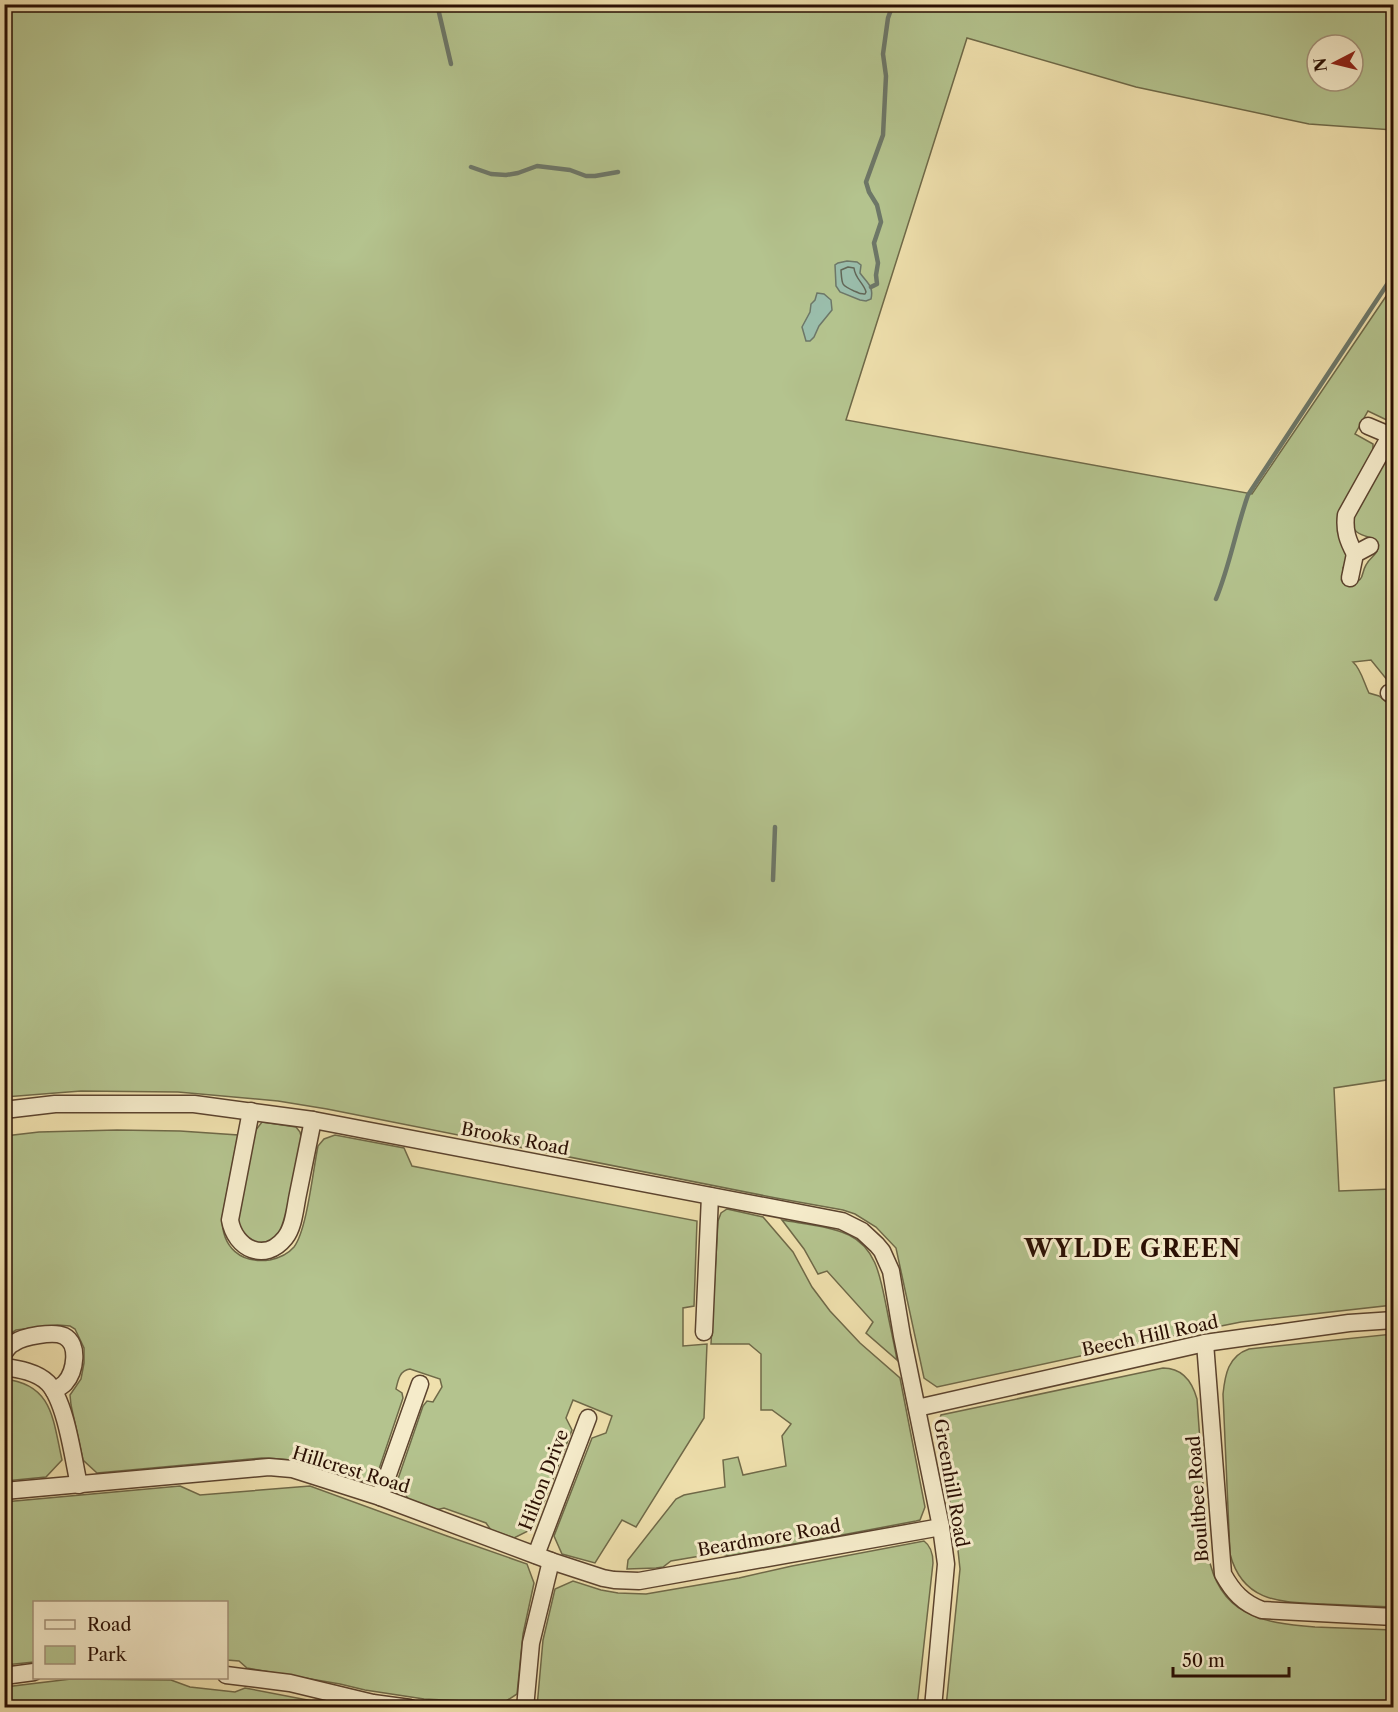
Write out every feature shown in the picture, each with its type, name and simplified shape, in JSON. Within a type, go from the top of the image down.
[{"type":"street","points":[[1350,578],[1355,554],[1346,536],[1346,515],[1392,437],[1368,426]]},
{"type":"street","points":[[1355,554],[1370,546]]},
{"type":"street","name":"Brooks Road","points":[[4,1110],[55,1104],[125,1103],[194,1104],[251,1111],[313,1120],[842,1221],[862,1231],[877,1245],[891,1271],[917,1408]]},
{"type":"street","points":[[251,1111],[230,1221],[238,1240],[252,1250],[260,1251],[277,1246],[290,1231],[313,1120]]},
{"type":"street","points":[[704,1332],[710,1196]]},
{"type":"street","name":"Beech Hill Road","points":[[917,1408],[1205,1343],[1350,1323],[1394,1320]]},
{"type":"street","points":[[4,1353],[10,1344],[20,1339],[41,1335],[66,1337],[72,1343],[75,1357],[66,1382],[54,1391]]},
{"type":"street","name":"Boultbee Road","points":[[1205,1343],[1223,1575],[1230,1588],[1250,1605],[1262,1610],[1394,1617]]},
{"type":"street","points":[[4,1367],[17,1368],[38,1376],[54,1391],[64,1416],[79,1485]]},
{"type":"street","points":[[380,1497],[421,1384]]},
{"type":"street","name":"Greenhill Road","points":[[917,1408],[942,1527],[946,1564],[933,1707]]},
{"type":"street","name":"Hilton Drive","points":[[525,1707],[543,1558],[588,1418]]},
{"type":"street","name":"Hillcrest Road","points":[[4,1491],[269,1467],[292,1468],[380,1497],[603,1578]]},
{"type":"street","name":"Beardmore Road","points":[[603,1578],[639,1581],[942,1527]]},
{"type":"street","points":[[4,1677],[33,1672]]},
{"type":"street","points":[[228,1675],[290,1683],[373,1703],[410,1707]]},
{"type":"green space","points":[[5,5],[1393,5],[1393,130],[1309,124],[1136,87],[967,38],[846,420],[1252,494],[1393,286],[1393,423],[1368,411],[1355,434],[1373,444],[1370,456],[1372,459],[1346,500],[1339,526],[1348,558],[1343,568],[1344,578],[1351,583],[1356,582],[1361,579],[1368,561],[1376,554],[1377,548],[1374,539],[1362,535],[1353,528],[1351,520],[1385,460],[1393,453],[1393,685],[1371,660],[1353,662],[1369,693],[1379,696],[1393,707],[1393,1079],[1334,1088],[1339,1191],[1391,1189],[1391,1171],[1393,1171],[1393,1305],[1241,1322],[937,1387],[924,1378],[896,1248],[876,1227],[855,1214],[278,1101],[178,1092],[81,1091],[5,1097]]},
{"type":"green space","points":[[262,1122],[296,1127],[302,1140],[287,1224],[275,1241],[254,1243],[243,1235],[237,1221],[255,1131]]},
{"type":"green space","points":[[117,1130],[238,1135],[222,1218],[223,1228],[229,1245],[235,1251],[242,1256],[259,1261],[286,1254],[299,1239],[306,1214],[318,1146],[324,1139],[335,1135],[404,1148],[412,1166],[697,1221],[694,1306],[683,1308],[683,1346],[707,1344],[704,1418],[636,1527],[622,1520],[595,1563],[562,1554],[554,1536],[592,1438],[606,1433],[612,1416],[573,1400],[566,1418],[572,1430],[534,1528],[514,1538],[491,1530],[486,1523],[444,1508],[436,1510],[408,1499],[398,1479],[423,1406],[427,1401],[433,1402],[442,1387],[440,1379],[410,1369],[402,1373],[398,1382],[396,1389],[402,1393],[403,1398],[377,1475],[360,1482],[301,1462],[276,1458],[97,1473],[83,1460],[71,1405],[70,1395],[81,1379],[84,1363],[84,1348],[75,1329],[58,1325],[16,1330],[5,1337],[5,1136],[39,1132]]},
{"type":"green space","points":[[727,1209],[763,1217],[793,1252],[812,1287],[830,1311],[860,1343],[900,1378],[925,1507],[920,1520],[916,1521],[730,1556],[718,1553],[671,1561],[663,1567],[627,1569],[628,1560],[676,1499],[684,1495],[725,1487],[723,1460],[738,1457],[743,1475],[786,1466],[782,1436],[791,1424],[772,1410],[761,1410],[761,1354],[749,1344],[711,1344],[718,1221],[721,1213]]},
{"type":"green space","points":[[782,1220],[833,1229],[859,1241],[866,1249],[877,1267],[897,1360],[866,1333],[873,1322],[827,1271],[818,1274],[804,1249]]},
{"type":"green space","points":[[1393,1334],[1393,1607],[1293,1602],[1266,1597],[1254,1591],[1236,1570],[1230,1554],[1223,1394],[1232,1361],[1249,1349]]},
{"type":"green space","points":[[1163,1368],[1181,1373],[1189,1381],[1197,1399],[1208,1554],[1222,1591],[1232,1603],[1245,1612],[1277,1622],[1315,1627],[1393,1630],[1393,1707],[946,1707],[960,1569],[956,1532],[936,1430],[941,1415]]},
{"type":"green space","points":[[4,1379],[20,1382],[32,1388],[42,1396],[48,1406],[53,1418],[62,1460],[46,1477],[5,1481]]},
{"type":"green space","points":[[180,1486],[200,1495],[310,1486],[527,1564],[534,1583],[523,1634],[517,1694],[503,1703],[424,1699],[247,1668],[239,1661],[228,1660],[228,1601],[33,1601],[33,1662],[5,1665],[4,1502]]},
{"type":"green space","points":[[924,1541],[931,1551],[933,1563],[917,1707],[537,1707],[543,1640],[555,1589],[573,1581],[601,1590],[646,1594]]},
{"type":"green space","points":[[71,1679],[171,1680],[190,1687],[235,1692],[245,1688],[344,1707],[5,1707],[5,1687]]},
{"type":"water","points":[[847,261],[861,265],[860,273],[871,288],[871,299],[860,300],[840,292],[836,286],[835,265]]},
{"type":"water","points":[[817,293],[824,294],[831,300],[832,310],[819,326],[814,337],[806,341],[802,327]]},
{"type":"waterway","points":[[437,4],[451,64]]},
{"type":"waterway","points":[[871,287],[877,284],[878,263],[874,243],[881,222],[877,205],[866,182],[883,135],[886,76],[883,54],[888,18],[893,4]]},
{"type":"waterway","points":[[471,167],[491,174],[506,175],[537,166],[570,170],[586,176],[618,172]]},
{"type":"waterway","points":[[1216,599],[1248,495],[1394,274]]},
{"type":"waterway","points":[[773,880],[775,827]]},
{"type":"district","name":"WYLDE GREEN","points":[[1133,1248]]}]
